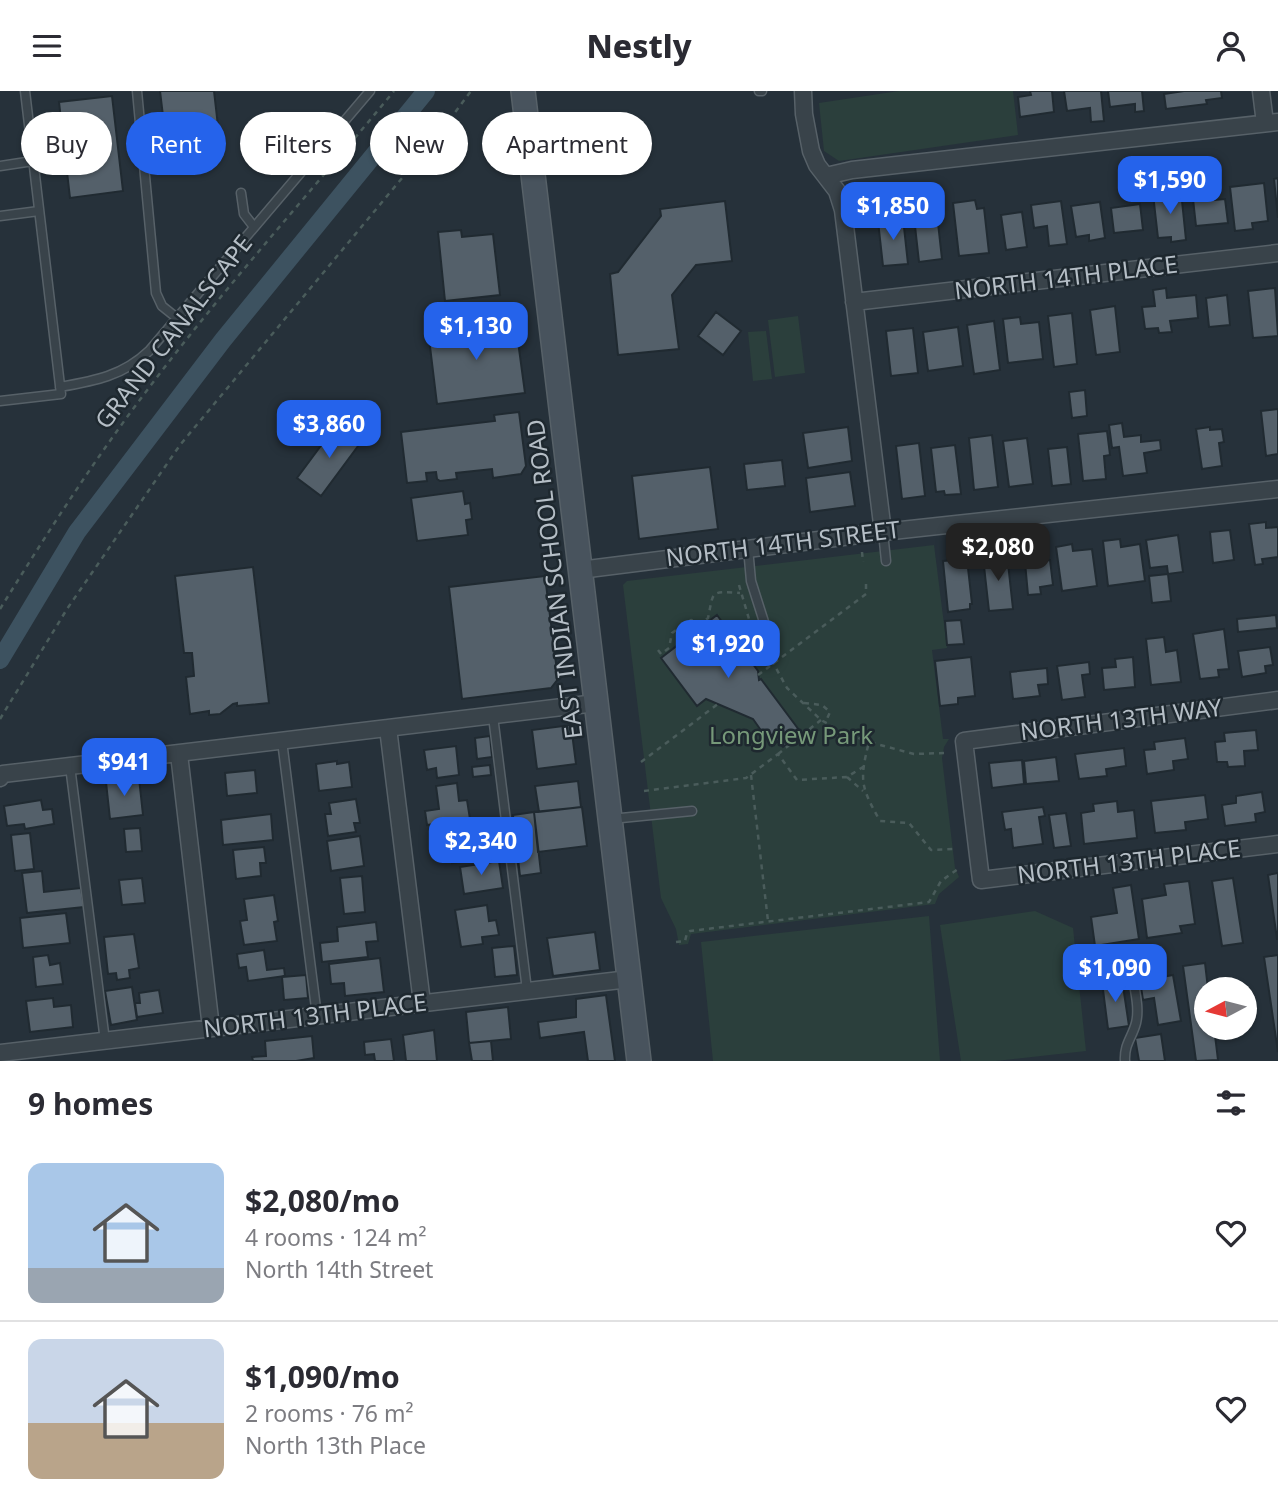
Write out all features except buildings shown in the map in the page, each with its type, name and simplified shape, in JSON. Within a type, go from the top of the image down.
[{"type":"main road","name":"EAST INDIAN SCHOOL ROAD","points":[[523,91],[639,1061]]},
{"type":"street","points":[[803,91],[810,151],[837,191],[843,210],[883,532]]},
{"type":"street","points":[[826,176],[852,170],[1038,147],[1272,123],[1261,91]]},
{"type":"street","name":"NORTH 14TH PLACE","points":[[854,302],[1278,253]]},
{"type":"street","name":"NORTH 14TH STREET","points":[[580,570],[883,532],[1278,489]]},
{"type":"street","name":"NORTH 13TH WAY","points":[[981,880],[964,741],[1278,700]]},
{"type":"street","points":[[2,776],[596,703]]},
{"type":"street","points":[[388,728],[422,1003]]},
{"type":"street","points":[[178,754],[211,1028]]},
{"type":"street","name":"NORTH 13TH PLACE","points":[[981,880],[1278,844]]},
{"type":"street","name":"NORTH 13TH PLACE","points":[[0,1053],[629,979]]},
{"type":"street","points":[[0,1047],[0,1053]]},
{"type":"lane","points":[[25,91],[27,112]]},
{"type":"lane","points":[[137,91],[156,293],[162,306],[177,318]]},
{"type":"lane","points":[[60,387],[116,375],[136,364],[370,91]]},
{"type":"lane","points":[[0,166],[21,163]]},
{"type":"lane","points":[[0,401],[61,394],[35,175]]},
{"type":"lane","points":[[241,193],[244,214],[254,227]]},
{"type":"lane","points":[[0,216],[39,211]]},
{"type":"lane","points":[[883,532],[886,561]]},
{"type":"lane","points":[[748,548],[751,581],[765,625]]},
{"type":"lane","points":[[493,716],[527,990]]},
{"type":"lane","points":[[282,741],[317,1016]]},
{"type":"lane","points":[[70,766],[106,1041]]},
{"type":"lane","points":[[610,819],[692,811]]},
{"type":"lane","points":[[1125,1061],[1124,1051],[1136,1025],[1137,1007],[1132,972]]},
{"type":"path","name":"GRAND CANALSCAPE","points":[[0,609],[70,496],[145,393],[218,300],[394,91]]},
{"type":"path","points":[[0,719],[67,609],[180,445],[442,130],[471,91]]},
{"type":"path","points":[[862,552],[863,562]]},
{"type":"path","points":[[738,576],[740,593],[754,628],[787,688],[823,721],[869,742],[914,754],[944,754]]},
{"type":"path","points":[[758,675],[866,594],[866,580]]},
{"type":"path","points":[[658,650],[661,654],[669,648],[672,633],[691,620],[701,623],[708,618],[710,600],[714,595],[721,592],[740,593]]},
{"type":"path","points":[[644,791],[746,778],[823,721],[830,712],[822,705],[804,703]]},
{"type":"path","points":[[641,762],[719,704]]},
{"type":"path","points":[[864,793],[863,767],[869,742]]},
{"type":"path","points":[[778,754],[797,780],[847,777],[863,767]]},
{"type":"path","points":[[751,775],[768,921]]},
{"type":"path","points":[[847,777],[864,793],[880,821],[909,823],[931,850],[955,849]]},
{"type":"path","points":[[676,943],[685,941],[690,931],[929,902],[941,881],[958,869]]},
{"type":"green space","points":[[899,91],[1013,91],[1018,135],[839,161],[824,151],[819,103]]},
{"type":"green space","points":[[798,316],[805,373],[775,377],[768,320]]},
{"type":"green space","points":[[766,331],[772,379],[753,381],[748,332]]},
{"type":"green space","name":"Longview Park","points":[[934,545],[947,648],[932,650],[943,739],[949,739],[942,758],[955,868],[959,877],[939,894],[935,904],[691,934],[688,944],[679,945],[676,929],[661,898],[623,585],[627,581]]},
{"type":"green space","points":[[1035,911],[1073,928],[1086,1051],[996,1061],[961,1061],[940,925]]},
{"type":"green space","points":[[929,916],[940,1061],[713,1061],[701,942]]},
{"type":"waterway","points":[[0,660],[77,532],[223,340],[426,91]]}]
